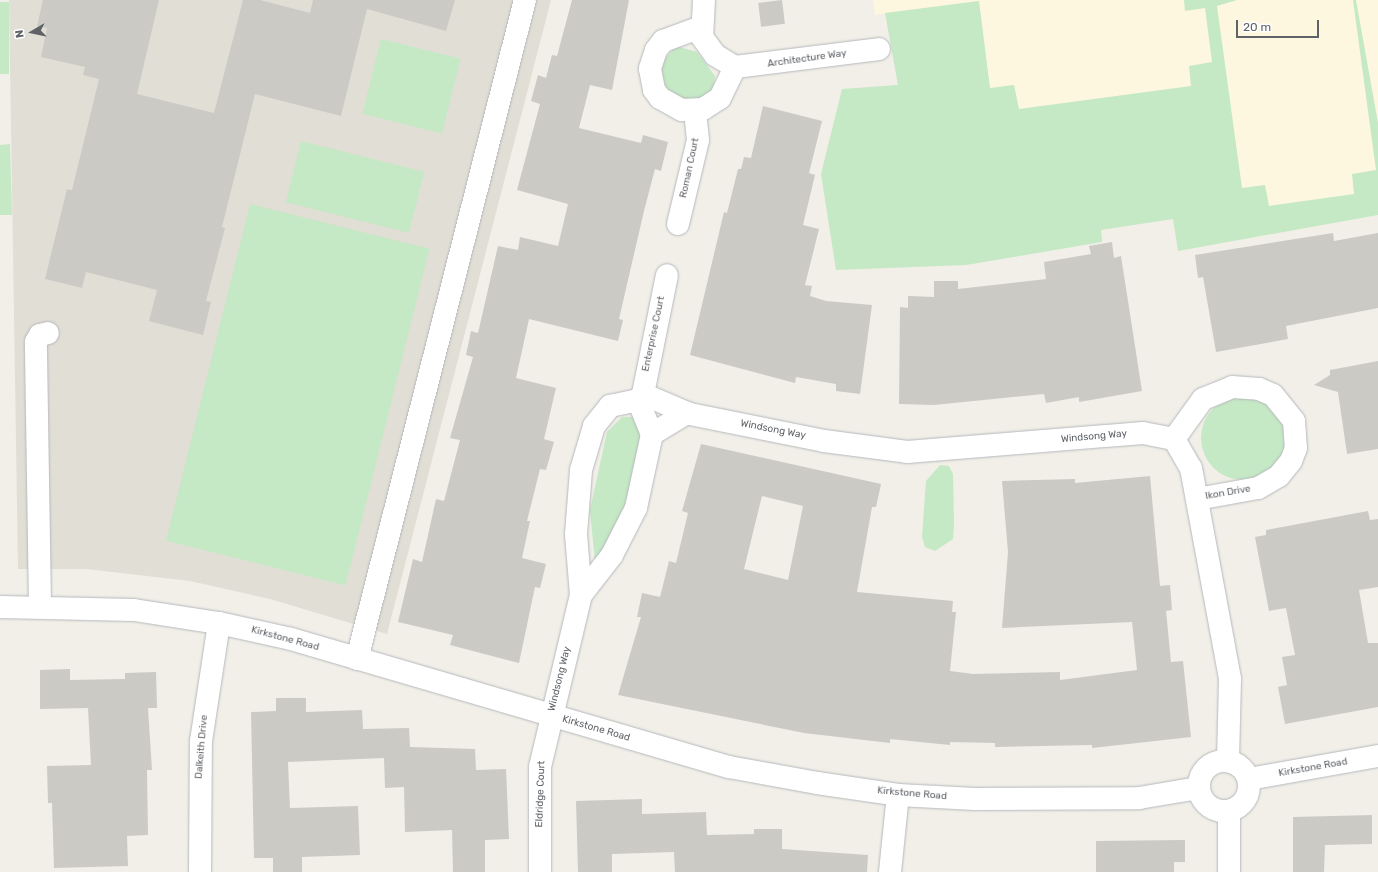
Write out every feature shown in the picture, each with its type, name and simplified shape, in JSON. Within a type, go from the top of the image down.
[{"type":"street","points":[[357,659],[483,174],[525,0]]},
{"type":"street","points":[[701,27],[663,41],[656,50],[650,69],[654,90],[660,98],[675,108],[695,111],[720,98],[735,67],[715,56],[702,37],[701,27],[704,0]]},
{"type":"street","name":"Architecture Way","points":[[735,67],[879,49]]},
{"type":"street","name":"Roman Court","points":[[678,224],[698,140],[695,111]]},
{"type":"street","name":"Enterprise Court","points":[[640,397],[666,275]]},
{"type":"street","points":[[40,606],[36,342],[40,335],[48,333]]},
{"type":"street","name":"Ikon Drive","points":[[1174,439],[1203,399],[1232,387],[1259,389],[1273,395],[1294,421],[1296,448],[1292,461],[1279,476],[1258,488],[1197,499]]},
{"type":"street","points":[[640,397],[652,434],[687,413]]},
{"type":"street","name":"Windsong Way","points":[[551,717],[581,595],[576,534],[581,470],[594,426],[610,406],[640,397],[687,413],[824,441],[907,452],[1143,433],[1174,439]]},
{"type":"street","name":"Windsong Way","points":[[581,595],[612,555],[636,508],[652,434]]},
{"type":"street","points":[[1174,439],[1186,455],[1197,499],[1230,679],[1228,760]]},
{"type":"street","name":"Kirkstone Road","points":[[0,607],[40,606],[134,610],[219,623],[357,659],[551,717],[729,767],[898,795],[1139,798],[1199,788]]},
{"type":"street","name":"Dalkeith Drive","points":[[200,872],[201,741],[219,623]]},
{"type":"street","name":"Eldridge Court","points":[[540,872],[540,766],[551,717]]},
{"type":"street","name":"Kirkstone Road","points":[[1249,779],[1378,756]]},
{"type":"street","points":[[1228,760],[1243,769],[1249,779],[1245,799],[1229,811],[1209,805],[1199,788],[1207,767],[1228,760]]},
{"type":"street","points":[[890,872],[898,795]]},
{"type":"street","points":[[1229,811],[1229,872]]},
{"type":"shaded area","points":[[9,0],[551,0],[387,634],[270,599],[190,581],[86,569],[18,569]]},
{"type":"shaded area","points":[[873,0],[1378,0],[1378,215],[1245,239],[993,116],[979,1],[875,15]]},
{"type":"green space","points":[[1184,0],[1237,0],[1217,6],[1242,188],[1265,185],[1269,206],[1354,194],[1352,174],[1376,170],[1353,0],[1356,0],[1378,123],[1378,215],[1178,251],[1173,219],[1101,230],[1102,242],[966,265],[836,270],[821,174],[842,89],[898,85],[885,13],[979,1],[990,88],[1014,85],[1019,109],[1191,86],[1189,66],[1212,62],[1205,8],[1185,11]]},
{"type":"green space","points":[[0,2],[9,2],[9,74],[0,74]]},
{"type":"green space","points":[[381,39],[461,59],[442,134],[362,114]]},
{"type":"green space","points":[[676,46],[697,52],[715,76],[713,91],[702,100],[678,98],[666,88],[661,71],[663,61]]},
{"type":"green space","points":[[301,141],[424,172],[409,233],[286,202]]},
{"type":"green space","points":[[10,144],[12,215],[0,215],[0,145]]},
{"type":"green space","points":[[250,204],[430,249],[346,585],[166,541]]},
{"type":"green space","points":[[1243,396],[1259,399],[1273,408],[1282,422],[1285,438],[1282,454],[1273,468],[1259,477],[1243,480],[1227,477],[1213,468],[1204,454],[1201,438],[1204,422],[1213,408],[1227,399]]},
{"type":"green space","points":[[622,417],[634,417],[645,424],[634,505],[595,562],[590,510],[607,432]]},
{"type":"green space","points":[[940,465],[949,466],[953,474],[954,523],[953,539],[935,551],[925,547],[922,537],[926,481]]},
{"type":"building","points":[[43,0],[159,0],[137,94],[214,113],[243,0],[260,0],[310,13],[313,0],[455,0],[446,31],[367,9],[341,116],[255,94],[222,227],[225,228],[206,301],[211,302],[203,335],[149,321],[157,290],[86,272],[82,288],[45,279],[67,189],[72,190],[99,79],[83,75],[85,67],[41,57],[47,28],[37,26]]},
{"type":"building","points":[[572,0],[629,0],[612,90],[590,85],[579,128],[641,143],[643,135],[668,142],[661,171],[655,169],[644,211],[619,319],[623,320],[618,341],[529,319],[516,378],[556,388],[544,439],[554,442],[546,470],[540,469],[527,521],[530,521],[522,558],[546,564],[540,588],[535,587],[519,663],[450,645],[453,635],[398,622],[413,559],[422,562],[436,499],[444,501],[460,440],[450,438],[473,357],[466,355],[471,331],[478,333],[498,246],[518,250],[520,237],[558,246],[568,204],[517,190],[540,104],[531,101],[538,75],[546,78],[552,55],[557,56]]},
{"type":"building","points":[[782,0],[785,24],[761,27],[758,3]]},
{"type":"building","points":[[763,106],[822,121],[809,173],[815,175],[803,225],[819,229],[805,285],[812,286],[810,296],[826,301],[872,305],[860,394],[836,391],[836,384],[796,377],[795,383],[690,355],[724,212],[727,213],[738,169],[741,169],[744,157],[751,158]]},
{"type":"building","points":[[1333,233],[1334,241],[1378,233],[1378,308],[1286,326],[1288,339],[1216,352],[1203,277],[1198,278],[1195,255]]},
{"type":"building","points":[[1112,242],[1114,258],[1121,256],[1142,391],[1079,402],[1079,397],[1046,403],[1044,394],[934,405],[899,404],[900,307],[908,308],[908,296],[934,297],[934,281],[958,281],[958,289],[1046,279],[1044,262],[1091,254],[1089,246]]},
{"type":"building","points":[[1378,361],[1378,449],[1347,454],[1338,392],[1314,385],[1330,375],[1330,370]]},
{"type":"building","points":[[701,444],[881,484],[876,507],[872,507],[857,592],[953,601],[952,612],[956,612],[950,671],[973,674],[1060,672],[1060,680],[1137,670],[1132,622],[1002,628],[1008,552],[1002,481],[1075,479],[1075,483],[1150,476],[1160,586],[1170,585],[1172,610],[1166,611],[1171,662],[1183,661],[1191,737],[1092,748],[1092,745],[995,747],[995,743],[950,742],[950,745],[890,739],[890,743],[804,733],[618,695],[641,617],[637,617],[642,593],[660,597],[669,561],[676,563],[688,513],[682,511]],"holes":[[[762,496],[803,506],[788,580],[744,569]]]},
{"type":"building","points":[[1368,511],[1370,520],[1378,519],[1378,587],[1359,590],[1368,643],[1378,643],[1378,707],[1285,724],[1278,687],[1287,685],[1282,657],[1295,655],[1286,608],[1269,611],[1255,537],[1266,535],[1266,530]]},
{"type":"building","points":[[70,669],[70,680],[125,679],[125,673],[156,672],[157,708],[148,708],[152,770],[147,770],[148,835],[127,836],[128,866],[54,868],[52,803],[48,803],[47,766],[91,765],[88,708],[40,709],[40,670]]},
{"type":"building","points":[[276,698],[306,698],[306,712],[362,710],[363,729],[409,728],[410,747],[475,749],[476,770],[506,769],[509,839],[485,840],[485,872],[453,872],[452,830],[405,832],[404,787],[385,788],[384,758],[288,762],[290,808],[358,806],[360,855],[302,857],[302,872],[273,872],[273,858],[254,858],[251,712],[276,711]]},
{"type":"building","points":[[642,799],[642,814],[706,812],[707,835],[754,834],[754,829],[782,829],[782,849],[868,855],[867,872],[675,872],[674,852],[612,854],[612,872],[578,872],[576,801]]},
{"type":"building","points":[[1372,815],[1372,844],[1325,845],[1324,872],[1293,872],[1293,817]]},
{"type":"building","points":[[1185,840],[1185,862],[1174,862],[1174,872],[1096,872],[1096,841]]}]
